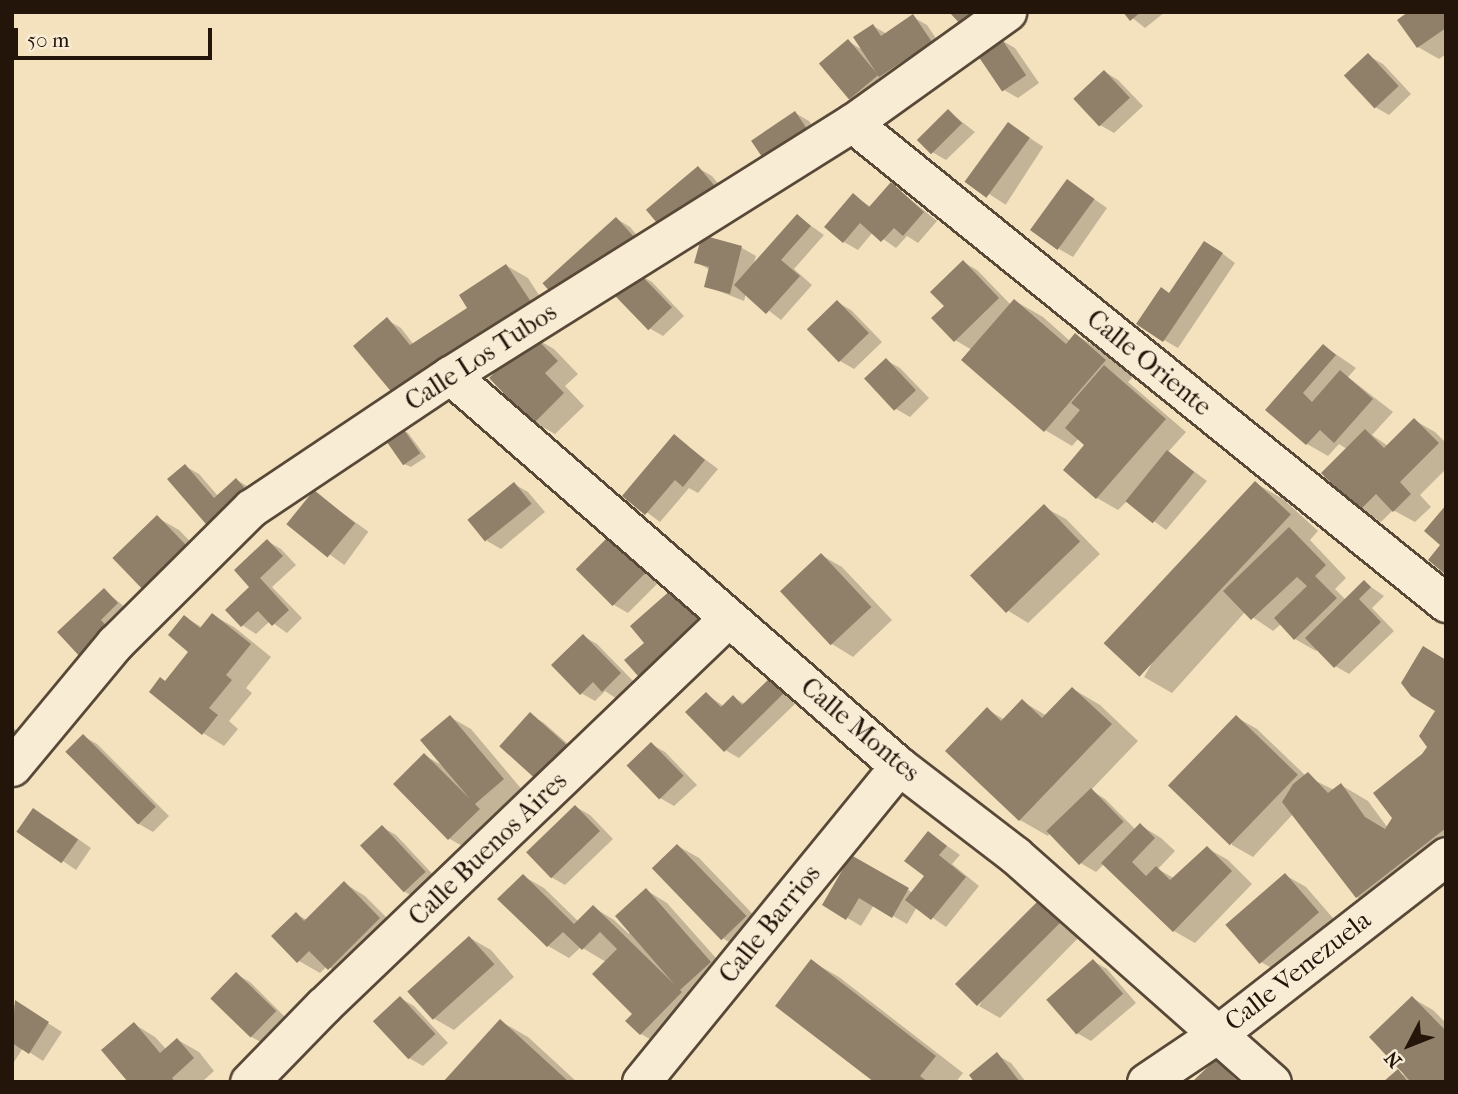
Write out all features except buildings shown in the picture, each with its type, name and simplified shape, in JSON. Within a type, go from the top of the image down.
[{"type":"street","name":"Calle Los Tubos","points":[[12,767],[115,643],[251,508],[450,375],[852,123],[1007,12]]},
{"type":"street","name":"Calle Oriente","points":[[852,123],[1446,603]]},
{"type":"street","name":"Calle Montes","points":[[450,375],[898,766],[1015,855],[1272,1082]]},
{"type":"street","name":"Calle Buenos Aires","points":[[249,1082],[323,1006],[728,618]]},
{"type":"street","name":"Calle Barrios","points":[[641,1082],[898,766]]},
{"type":"street","name":"Calle Venezuela","points":[[1146,1082],[1219,1033],[1446,856]]}]
